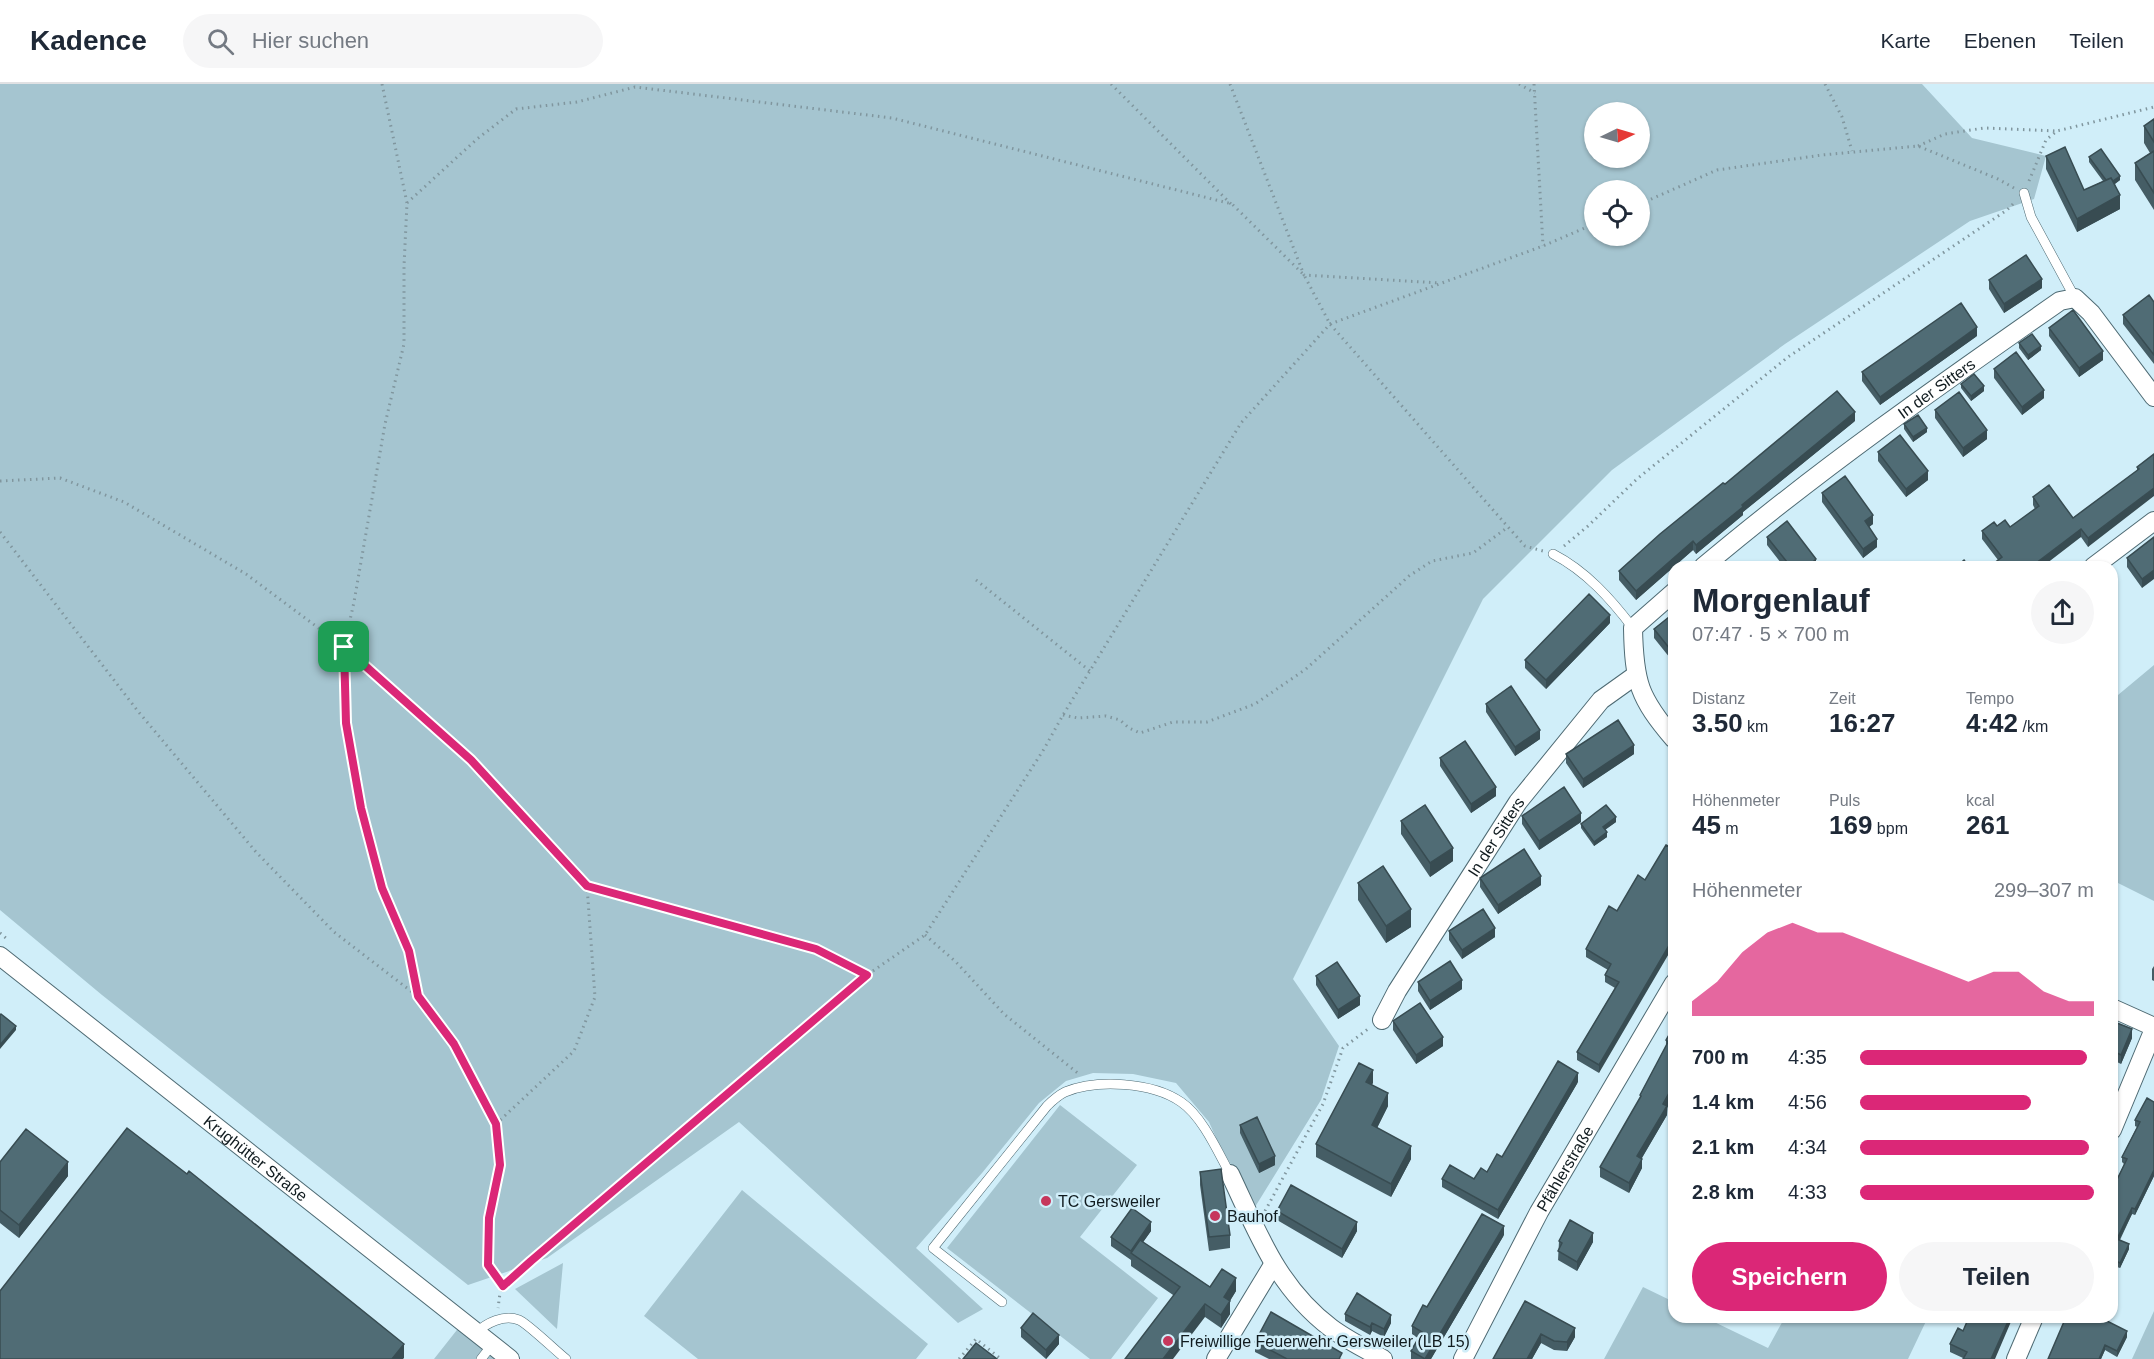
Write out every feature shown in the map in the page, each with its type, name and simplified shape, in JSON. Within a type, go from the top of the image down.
[{"type":"street","points":[[2075,298],[2091,313],[2154,398]]},
{"type":"street","name":"In der Sitters","points":[[1710,561],[1805,484],[1924,396],[2060,301],[2075,298]]},
{"type":"street","points":[[2101,561],[2154,521]]},
{"type":"street","points":[[1668,597],[1633,628],[1636,675],[1642,695],[1668,732]]},
{"type":"street","name":"In der Sitters","points":[[1382,1020],[1397,991],[1518,802],[1601,700],[1636,675]]},
{"type":"street","name":"Krughütter Straße","points":[[0,956],[476,1333],[486,1352],[510,1359]]},
{"type":"street","name":"Pfählerstraße","points":[[1463,1359],[1544,1203],[1668,993]]},
{"type":"street","points":[[2118,1011],[2154,1028],[2118,1115]]},
{"type":"street","points":[[1230,1174],[1273,1265],[1292,1292],[1331,1328],[1383,1359]]},
{"type":"street","points":[[1216,1359],[1273,1265]]},
{"type":"street","points":[[2016,1359],[2031,1323]]},
{"type":"lane","points":[[2024,194],[2031,217],[2075,298]]},
{"type":"lane","points":[[1553,554],[1571,563],[1612,600],[1633,628]]},
{"type":"lane","points":[[1002,1302],[933,1248],[1047,1106],[1064,1092],[1093,1085],[1111,1084],[1155,1088],[1182,1102],[1205,1129],[1230,1174]]},
{"type":"lane","points":[[476,1333],[485,1325],[500,1320],[519,1320],[566,1359]]},
{"type":"path","points":[[382,84],[407,203],[404,344],[385,424],[344,647],[346,723],[361,808],[382,888],[409,951],[418,996]]},
{"type":"path","points":[[1111,84],[1304,274],[1442,283]]},
{"type":"path","points":[[1230,84],[1304,274],[1330,324],[1525,546],[1553,554],[1588,526],[1637,479],[1788,357],[2007,210],[2024,194],[2038,155],[2046,140],[2057,131]]},
{"type":"path","points":[[1519,84],[1535,93]]},
{"type":"path","points":[[1534,84],[1543,246]]},
{"type":"path","points":[[1825,84],[1842,117],[1852,152]]},
{"type":"path","points":[[407,203],[477,139],[516,109],[577,102],[633,85],[892,118],[1232,204]]},
{"type":"path","points":[[1650,200],[1717,170],[1852,152],[1918,146],[1945,134],[1984,128],[2057,131],[2154,107]]},
{"type":"path","points":[[1918,146],[1998,179],[2024,194]]},
{"type":"path","points":[[500,1320],[497,1305],[503,1286],[867,975],[925,934],[1044,749],[1241,423],[1330,324],[1543,246],[1584,228]]},
{"type":"path","points":[[0,481],[60,478],[124,502],[246,574],[344,647],[471,760],[587,886],[816,949],[867,975]]},
{"type":"path","points":[[1063,715],[1078,718],[1107,716],[1120,720],[1129,728],[1140,733],[1173,722],[1207,722],[1255,704],[1306,669],[1409,576],[1432,561],[1473,554],[1508,527]]},
{"type":"path","points":[[0,532],[137,710],[256,852],[334,932],[418,996],[454,1044],[496,1124],[500,1165],[489,1218],[488,1265],[503,1286]]},
{"type":"path","points":[[976,580],[1090,671]]},
{"type":"path","points":[[496,1124],[574,1051],[595,997],[587,886]]},
{"type":"path","points":[[925,934],[956,962],[1004,1014],[1093,1085]]},
{"type":"path","points":[[1255,1228],[1323,1104],[1343,1048],[1382,1020]]},
{"type":"path","points":[[959,1359],[976,1339],[1001,1359]]},
{"type":"shaded area","points":[[0,84],[1922,84],[1972,138],[2046,156],[2034,199],[1970,221],[1785,344],[1612,470],[1483,599],[1293,979],[1339,1046],[1321,1100],[1255,1207],[1209,1122],[1176,1083],[1133,1074],[1093,1073],[1066,1081],[1039,1103],[982,1173],[916,1248],[983,1309],[958,1323],[739,1122],[547,1258],[468,1285],[102,995],[0,910]]},
{"type":"shaded area","points":[[2154,665],[2154,901],[2118,883],[2118,695]]},
{"type":"shaded area","name":"TC Gersweiler","points":[[1060,1105],[1137,1165],[1080,1237],[1158,1298],[1111,1359],[1090,1359],[947,1248]]},
{"type":"shaded area","points":[[742,1190],[928,1344],[916,1359],[698,1359],[644,1316]]},
{"type":"shaded area","points":[[563,1263],[557,1329],[515,1289]]},
{"type":"shaded area","points":[[1643,1287],[1668,1299],[1668,1323],[1716,1323],[1768,1348],[1782,1323],[1925,1323],[1908,1359],[1604,1359]]},
{"type":"shaded area","points":[[2154,1311],[2154,1359],[2132,1359]]},
{"type":"shaded area","points":[[464,1321],[511,1359],[434,1359]]},
{"type":"building","points":[[2154,119],[2154,142],[2144,126]]},
{"type":"building","points":[[2065,147],[2084,190],[2111,178],[2120,195],[2077,219],[2046,156]]},
{"type":"building","points":[[2101,149],[2120,176],[2113,181],[2111,178],[2106,180],[2089,157]]},
{"type":"building","points":[[2154,151],[2154,193],[2135,163]]},
{"type":"building","points":[[2026,255],[2042,279],[2004,304],[1989,280]]},
{"type":"building","points":[[2149,295],[2154,302],[2154,355],[2123,315]]},
{"type":"building","points":[[1961,303],[1977,327],[1880,397],[1862,372]]},
{"type":"building","points":[[2073,310],[2103,351],[2079,368],[2049,328]]},
{"type":"building","points":[[2032,334],[2041,346],[2028,355],[2019,343]]},
{"type":"building","points":[[2016,352],[2044,390],[2022,407],[1994,369]]},
{"type":"building","points":[[1974,374],[1984,386],[1971,396],[1961,384]]},
{"type":"building","points":[[1837,391],[1855,412],[1696,545],[1693,541],[1668,561],[1636,591],[1619,571],[1660,534],[1723,483],[1725,484]]},
{"type":"building","points":[[1959,392],[1987,430],[1963,448],[1935,410]]},
{"type":"building","points":[[1918,415],[1927,428],[1913,437],[1904,424]]},
{"type":"building","points":[[1900,435],[1928,471],[1906,489],[1878,452]]},
{"type":"building","points":[[2154,454],[2154,488],[2088,538],[2081,529],[2039,561],[1997,561],[2002,557],[1982,531],[1994,522],[1997,526],[2005,520],[2010,527],[2039,506],[2033,497],[2049,485],[2073,518],[2139,469],[2137,467]]},
{"type":"building","points":[[1845,476],[1873,515],[1865,521],[1877,539],[1863,549],[1822,493]]},
{"type":"building","points":[[1787,521],[1816,559],[1814,561],[1786,561],[1767,537]]},
{"type":"building","points":[[2154,537],[2154,570],[2142,579],[2127,558]]},
{"type":"building","points":[[1589,594],[1610,615],[1546,680],[1525,660]]},
{"type":"building","points":[[1668,618],[1668,646],[1654,629]]},
{"type":"building","points":[[1511,686],[1540,730],[1515,747],[1486,704]]},
{"type":"building","points":[[1618,720],[1634,745],[1583,779],[1566,754]]},
{"type":"building","points":[[1465,741],[1496,787],[1471,804],[1440,758]]},
{"type":"building","points":[[1564,787],[1581,813],[1539,841],[1522,816]]},
{"type":"building","points":[[1425,805],[1453,848],[1430,863],[1401,821]]},
{"type":"building","points":[[1606,805],[1616,817],[1603,827],[1607,832],[1594,842],[1581,824]]},
{"type":"building","points":[[1666,845],[1668,846],[1668,947],[1599,1065],[1577,1052],[1619,982],[1605,975],[1611,964],[1586,949],[1609,906],[1617,911],[1638,875],[1645,880]]},
{"type":"building","points":[[1524,849],[1541,876],[1498,905],[1480,878]]},
{"type":"building","points":[[1383,866],[1411,909],[1386,926],[1358,883]]},
{"type":"building","points":[[1483,909],[1495,928],[1462,950],[1449,931]]},
{"type":"building","points":[[1450,961],[1462,980],[1430,1001],[1418,982]]},
{"type":"building","points":[[1337,962],[1360,996],[1338,1010],[1316,976]]},
{"type":"building","points":[[1420,1003],[1443,1037],[1416,1055],[1393,1021]]},
{"type":"building","points":[[0,1015],[16,1026],[0,1045]]},
{"type":"building","points":[[2118,1023],[2132,1029],[2121,1055],[2118,1054]]},
{"type":"building","points":[[1668,1042],[1668,1095],[1663,1104],[1667,1106],[1637,1156],[1642,1159],[1629,1183],[1600,1167]]},
{"type":"building","points":[[1558,1061],[1578,1073],[1498,1210],[1442,1179],[1450,1165],[1474,1179],[1481,1168],[1487,1172],[1497,1154],[1502,1157]]},
{"type":"building","points":[[1359,1063],[1373,1070],[1366,1082],[1388,1093],[1372,1125],[1411,1146],[1391,1184],[1316,1144]]},
{"type":"building","points":[[2147,1098],[2154,1102],[2154,1170],[2118,1237],[2118,1178],[2127,1159],[2122,1157],[2140,1122],[2135,1120]]},
{"type":"building","points":[[1257,1117],[1275,1156],[1259,1164],[1240,1125]]},
{"type":"building","points":[[127,1128],[187,1174],[189,1171],[404,1344],[392,1359],[0,1359],[0,1291]]},
{"type":"building","points":[[26,1129],[68,1162],[19,1225],[0,1210],[0,1162]]},
{"type":"building","name":"Bauhof","points":[[1221,1169],[1230,1235],[1209,1237],[1200,1172]]},
{"type":"building","points":[[1291,1185],[1357,1222],[1342,1249],[1277,1211]]},
{"type":"building","points":[[1132,1208],[1151,1222],[1131,1251],[1111,1237]]},
{"type":"building","points":[[1482,1214],[1504,1226],[1425,1359],[1411,1351],[1422,1332],[1412,1326],[1423,1305],[1427,1307]]},
{"type":"building","points":[[1570,1220],[1593,1233],[1577,1262],[1558,1251],[1562,1243],[1559,1241]]},
{"type":"building","points":[[2118,1239],[2129,1244],[2120,1263],[2118,1262]]},
{"type":"building","points":[[1140,1240],[1210,1287],[1222,1269],[1236,1278],[1224,1297],[1230,1301],[1221,1315],[1205,1304],[1163,1359],[1125,1359],[1180,1287],[1131,1253]]},
{"type":"building","points":[[1357,1293],[1391,1315],[1384,1329],[1372,1323],[1370,1327],[1345,1314]]},
{"type":"building","points":[[1525,1301],[1575,1328],[1567,1342],[1554,1341],[1541,1334],[1527,1359],[1493,1359]]},
{"type":"building","points":[[1271,1312],[1342,1353],[1339,1359],[1287,1359],[1255,1342]]},
{"type":"building","points":[[1033,1313],[1059,1335],[1046,1350],[1021,1328]]},
{"type":"building","points":[[1966,1323],[2007,1323],[1991,1359],[1963,1359],[1967,1352],[1950,1344],[1958,1328],[1963,1331]]},
{"type":"building","points":[[2063,1323],[2111,1323],[2127,1331],[2117,1351],[2105,1345],[2099,1359],[2048,1359]]},
{"type":"building","points":[[976,1343],[997,1359],[963,1359]]},
{"type":"place","name":"TC Gersweiler","points":[[1046,1201]]},
{"type":"place","name":"Bauhof","points":[[1215,1216]]},
{"type":"place","name":"Freiwillige Feuerwehr Gersweiler (LB 15)","points":[[1168,1341]]},
{"type":"route","points":[[344,647],[471,760],[587,886],[816,949],[867,975],[503,1286],[488,1265],[489,1218],[500,1165],[496,1124],[454,1044],[418,996],[409,951],[382,888],[361,808],[346,723],[344,647]]}]
